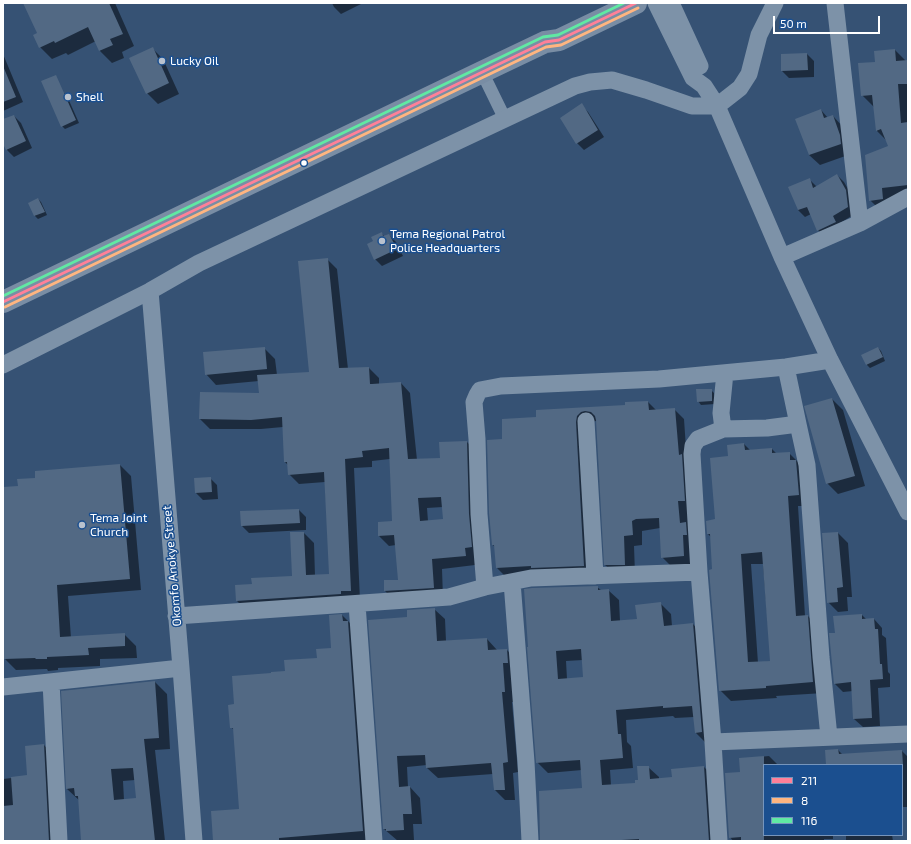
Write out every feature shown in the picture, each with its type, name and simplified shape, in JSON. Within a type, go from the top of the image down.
[{"type":"main road","points":[[545,42],[555,31],[604,3]]},
{"type":"main road","points":[[3,302],[545,42],[559,40],[636,3]]},
{"type":"street","points":[[656,3],[694,78],[704,86],[717,106],[782,258],[830,360],[908,512]]},
{"type":"street","points":[[671,3],[703,73],[704,86]]},
{"type":"street","points":[[3,365],[150,291],[199,263],[575,86],[590,82],[612,80],[692,106],[717,106],[740,88],[749,74],[760,35],[775,3]]},
{"type":"street","points":[[835,3],[860,223]]},
{"type":"street","points":[[482,72],[505,119]]},
{"type":"street","points":[[782,258],[860,223],[908,197]]},
{"type":"street","name":"Okomfo Anokye Street","points":[[150,291],[194,841]]},
{"type":"street","points":[[485,587],[479,514],[477,440],[474,402],[480,390],[501,386],[660,379],[786,367],[830,360]]},
{"type":"street","points":[[786,367],[807,465],[821,657],[830,737]]},
{"type":"street","points":[[722,429],[721,413],[726,373]]},
{"type":"street","points":[[586,421],[595,576]]},
{"type":"street","points":[[719,841],[713,742],[699,572],[692,454],[693,446],[698,439],[722,429],[767,428],[798,424]]},
{"type":"street","points":[[176,616],[449,597],[485,587],[531,578],[699,572]]},
{"type":"street","points":[[512,582],[526,762],[530,841]]},
{"type":"street","points":[[357,604],[374,841]]},
{"type":"street","points":[[3,687],[181,668]]},
{"type":"street","points":[[51,682],[59,841]]},
{"type":"street","points":[[713,742],[908,734]]},
{"type":"building","points":[[23,3],[109,3],[123,34],[110,39],[113,45],[99,51],[88,27],[55,43],[54,41],[39,48],[33,35],[37,33]]},
{"type":"building","points":[[153,47],[169,83],[146,94],[129,58]]},
{"type":"building","points":[[895,49],[896,61],[908,60],[908,84],[898,84],[901,123],[908,122],[908,185],[882,188],[883,199],[869,201],[865,155],[888,146],[881,129],[876,131],[872,95],[861,96],[858,63],[875,62],[874,51]]},
{"type":"building","points":[[807,53],[808,70],[781,71],[781,54]]},
{"type":"building","points":[[3,66],[16,97],[3,102]]},
{"type":"building","points":[[56,75],[76,120],[61,127],[41,81]]},
{"type":"building","points":[[582,103],[598,130],[576,144],[560,118]]},
{"type":"building","points":[[821,109],[824,118],[833,115],[840,135],[841,144],[809,155],[795,119]]},
{"type":"building","points":[[14,115],[26,141],[6,150],[3,144],[3,119]]},
{"type":"building","points":[[837,174],[846,190],[848,207],[833,216],[836,222],[817,231],[807,207],[798,210],[788,187],[810,178],[813,188]]},
{"type":"building","points":[[38,198],[45,212],[34,216],[28,203]]},
{"type":"building","points":[[382,232],[383,236],[389,234],[397,249],[374,260],[367,244],[373,241],[371,237]]},
{"type":"building","points":[[328,258],[339,368],[369,367],[370,384],[401,382],[408,459],[440,458],[439,442],[467,441],[469,514],[472,547],[465,548],[466,556],[432,559],[434,588],[384,591],[384,580],[398,580],[394,535],[378,536],[378,522],[392,521],[389,448],[362,451],[363,457],[345,459],[351,591],[341,591],[341,594],[236,601],[235,585],[252,584],[251,578],[292,576],[290,532],[304,532],[306,575],[329,574],[324,472],[288,475],[287,462],[284,462],[282,417],[251,420],[199,419],[200,392],[259,393],[257,375],[309,372],[298,261]],"holes":[[[441,497],[443,519],[420,521],[418,498]]]},
{"type":"building","points":[[265,347],[267,369],[205,375],[203,352]]},
{"type":"building","points":[[878,347],[883,357],[866,365],[861,355]]},
{"type":"building","points":[[696,389],[712,389],[712,401],[697,402]]},
{"type":"building","points":[[832,398],[855,476],[826,484],[804,406]]},
{"type":"building","points":[[648,401],[649,410],[675,408],[679,455],[682,454],[685,501],[678,501],[680,523],[686,522],[687,535],[683,535],[684,556],[661,558],[659,518],[636,519],[632,521],[633,535],[624,536],[625,565],[604,565],[596,420],[595,416],[591,412],[585,411],[581,412],[577,416],[576,422],[584,566],[531,568],[531,566],[496,568],[489,513],[487,440],[502,439],[502,419],[536,417],[536,410],[625,405],[625,402]]},
{"type":"building","points":[[744,443],[745,450],[772,448],[772,453],[790,452],[790,460],[796,460],[799,495],[788,496],[796,616],[808,615],[813,682],[766,686],[766,688],[719,691],[709,570],[712,569],[710,534],[707,534],[706,521],[715,519],[710,458],[728,456],[727,445]],"holes":[[[762,552],[770,661],[748,662],[741,554]]]},
{"type":"building","points":[[120,464],[130,579],[57,585],[60,637],[125,633],[125,646],[88,648],[89,655],[47,657],[47,659],[4,659],[3,487],[18,486],[17,479],[35,478],[35,471]]},
{"type":"building","points":[[211,477],[212,492],[195,493],[194,478]]},
{"type":"building","points":[[299,509],[300,523],[241,526],[240,511]]},
{"type":"building","points":[[838,532],[843,587],[837,588],[838,602],[827,603],[822,533]]},
{"type":"building","points":[[598,586],[598,590],[609,589],[611,621],[637,619],[635,605],[661,602],[664,626],[693,623],[702,732],[695,733],[692,706],[663,708],[663,706],[616,710],[618,734],[621,734],[623,758],[600,760],[602,785],[635,783],[635,780],[638,780],[637,766],[649,766],[650,779],[672,777],[671,769],[704,766],[709,841],[639,841],[639,839],[604,841],[540,841],[539,791],[582,788],[580,760],[536,763],[524,589]],"holes":[[[581,649],[583,677],[558,679],[556,651]]]},
{"type":"building","points":[[435,608],[437,641],[487,638],[488,650],[507,649],[508,663],[503,663],[505,692],[502,692],[508,762],[503,763],[505,790],[494,790],[491,763],[426,768],[425,755],[397,756],[399,787],[410,786],[412,814],[403,814],[404,830],[386,831],[386,829],[383,829],[368,620],[407,617],[407,610]]},
{"type":"building","points":[[342,614],[343,621],[348,621],[363,831],[279,838],[279,841],[213,841],[211,811],[239,809],[233,728],[230,728],[228,705],[234,704],[232,676],[285,671],[284,660],[317,658],[316,649],[331,648],[329,615]]},
{"type":"building","points":[[862,614],[862,619],[874,618],[875,629],[878,629],[880,664],[882,664],[883,679],[870,680],[872,718],[853,719],[851,682],[834,684],[829,633],[835,633],[833,616]]},
{"type":"building","points":[[155,681],[159,738],[144,739],[155,841],[81,841],[78,796],[75,796],[74,788],[66,789],[61,691]],"holes":[[[133,768],[136,798],[114,800],[111,769]]]},
{"type":"building","points":[[44,744],[49,841],[3,841],[3,806],[13,805],[11,777],[27,775],[25,746]]},
{"type":"building","points":[[838,749],[839,754],[902,750],[903,764],[826,764],[825,750]]},
{"type":"building","points":[[764,756],[764,841],[741,841],[741,837],[729,838],[725,773],[740,772],[739,758]]},
{"type":"transit line","name":"116","points":[[3,296],[543,37],[558,35],[624,3]]},
{"type":"transit line","name":"211","points":[[3,302],[545,42],[559,40],[636,3]]},
{"type":"transit line","name":"8","points":[[5,307],[546,47],[561,45],[638,8]]},
{"type":"place","name":"Lucky Oil","points":[[162,61]]},
{"type":"place","name":"Shell","points":[[68,97]]},
{"type":"place","name":"Tema Regional Patrol Police Headquarters","points":[[382,241]]},
{"type":"place","name":"Tema Joint Church","points":[[82,525]]}]
